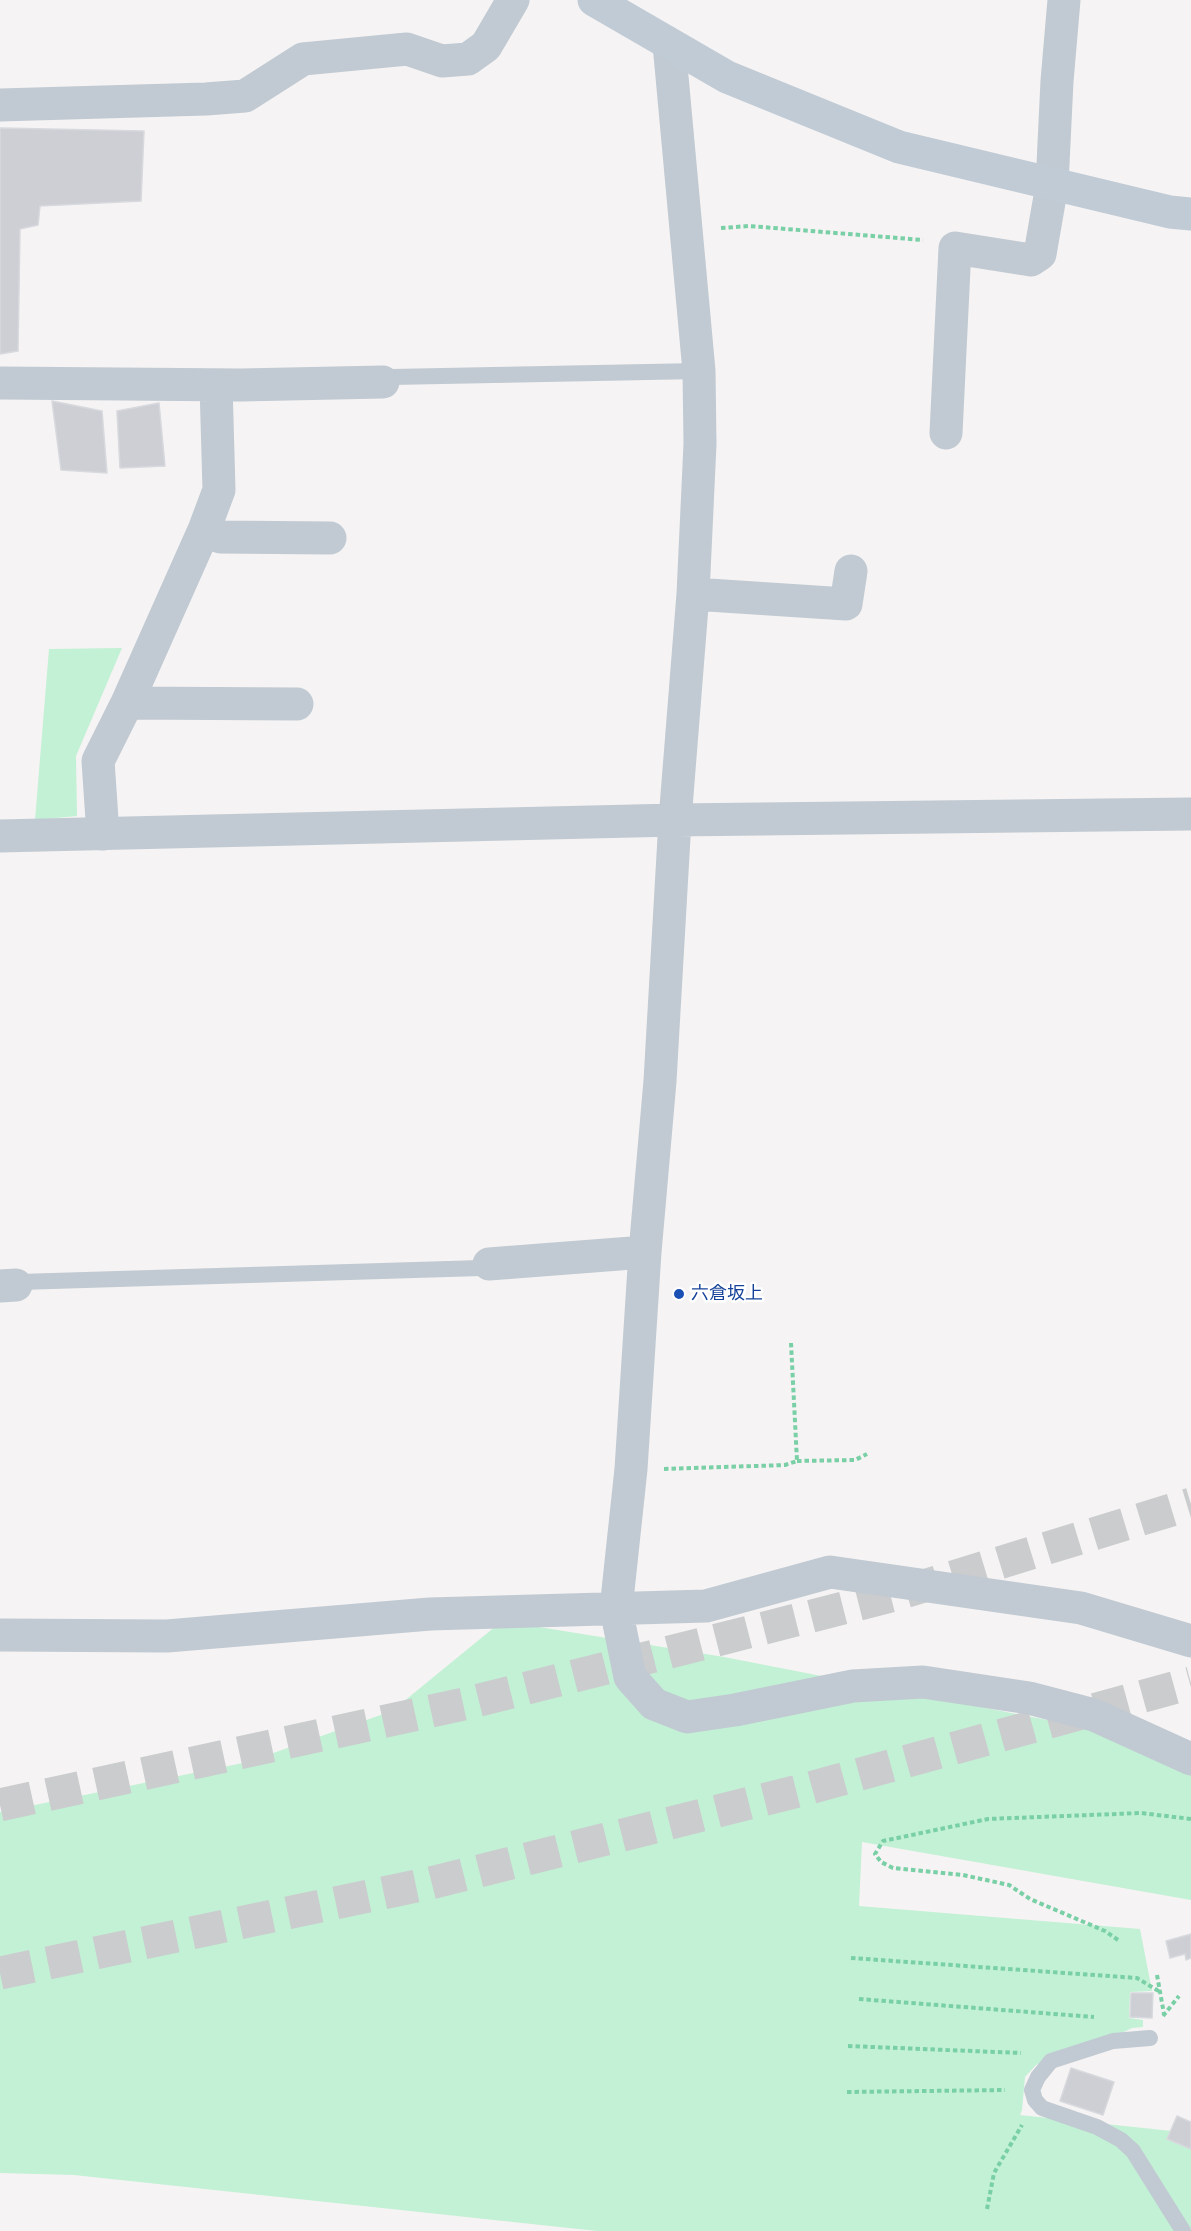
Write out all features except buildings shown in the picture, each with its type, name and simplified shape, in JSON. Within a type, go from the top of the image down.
[{"type":"street","points":[[0,105],[245,96],[303,59],[407,49],[442,61],[468,59],[486,46],[513,0]]},
{"type":"street","points":[[594,0],[629,10],[669,44],[727,77],[899,147],[1052,185],[1170,212],[1191,214]]},
{"type":"street","points":[[946,433],[955,248],[1031,260],[1040,254],[1052,185],[1064,0]]},
{"type":"street","points":[[669,44],[699,371],[700,444],[693,594],[675,820],[660,1081],[645,1252],[631,1469],[616,1609],[630,1677],[654,1704],[687,1717],[735,1710],[853,1686],[923,1682],[1029,1698],[1094,1715],[1191,1759]]},
{"type":"street","points":[[0,383],[216,385],[383,382]]},
{"type":"street","points":[[103,834],[98,761],[127,703],[204,530],[219,489],[216,385]]},
{"type":"street","points":[[204,530],[220,537],[330,537]]},
{"type":"street","points":[[693,594],[846,604],[851,571]]},
{"type":"street","points":[[127,703],[297,704]]},
{"type":"street","points":[[0,836],[675,820],[1191,814]]},
{"type":"street","points":[[489,1264],[645,1252]]},
{"type":"street","points":[[0,1635],[167,1636],[429,1614],[706,1606],[830,1572],[1081,1608],[1191,1641]]},
{"type":"lane","points":[[383,382],[391,377],[699,371]]},
{"type":"lane","points":[[8,1286],[20,1282],[481,1268],[489,1264]]},
{"type":"lane","points":[[1150,2038],[1113,2041],[1051,2061],[1038,2078],[1035,2097],[1042,2108],[1097,2127],[1134,2151],[1183,2231]]},
{"type":"path","points":[[687,231],[749,226],[944,242],[955,248]]},
{"type":"path","points":[[791,1343],[797,1461]]},
{"type":"path","points":[[631,1469],[785,1465],[797,1461],[855,1460],[867,1454]]},
{"type":"path","points":[[1118,1940],[1106,1931],[1030,1899],[1008,1885],[963,1875],[893,1868],[881,1862],[875,1854],[883,1841],[988,1819],[1141,1814],[1191,1819]]},
{"type":"path","points":[[851,1958],[1137,1978],[1160,1992]]},
{"type":"path","points":[[1157,1975],[1164,2014]]},
{"type":"path","points":[[859,1999],[1123,2019],[1132,2040]]},
{"type":"path","points":[[848,2046],[1041,2054],[1051,2061]]},
{"type":"path","points":[[847,2092],[1035,2097],[1028,2114],[994,2173],[987,2209]]},
{"type":"green space","points":[[122,648],[76,756],[77,816],[35,820],[49,649]]},
{"type":"green space","points":[[502,1621],[724,1657],[1191,1748],[1191,1900],[862,1842],[859,1906],[1140,1929],[1152,1991],[1130,1992],[1129,2018],[1143,2020],[1143,2027],[1132,2028],[1109,2039],[1061,2052],[1036,2065],[1025,2077],[1020,2115],[1191,2133],[1191,2231],[597,2231],[74,2175],[0,2173],[0,1812],[248,1762],[392,1711]]},
{"type":"tunnel","points":[[0,1805],[464,1704],[891,1596],[1191,1504]]},
{"type":"tunnel","points":[[0,1973],[431,1883],[806,1789],[1191,1683]]},
{"type":"place","name":"六倉坂上","points":[[679,1294]]}]
